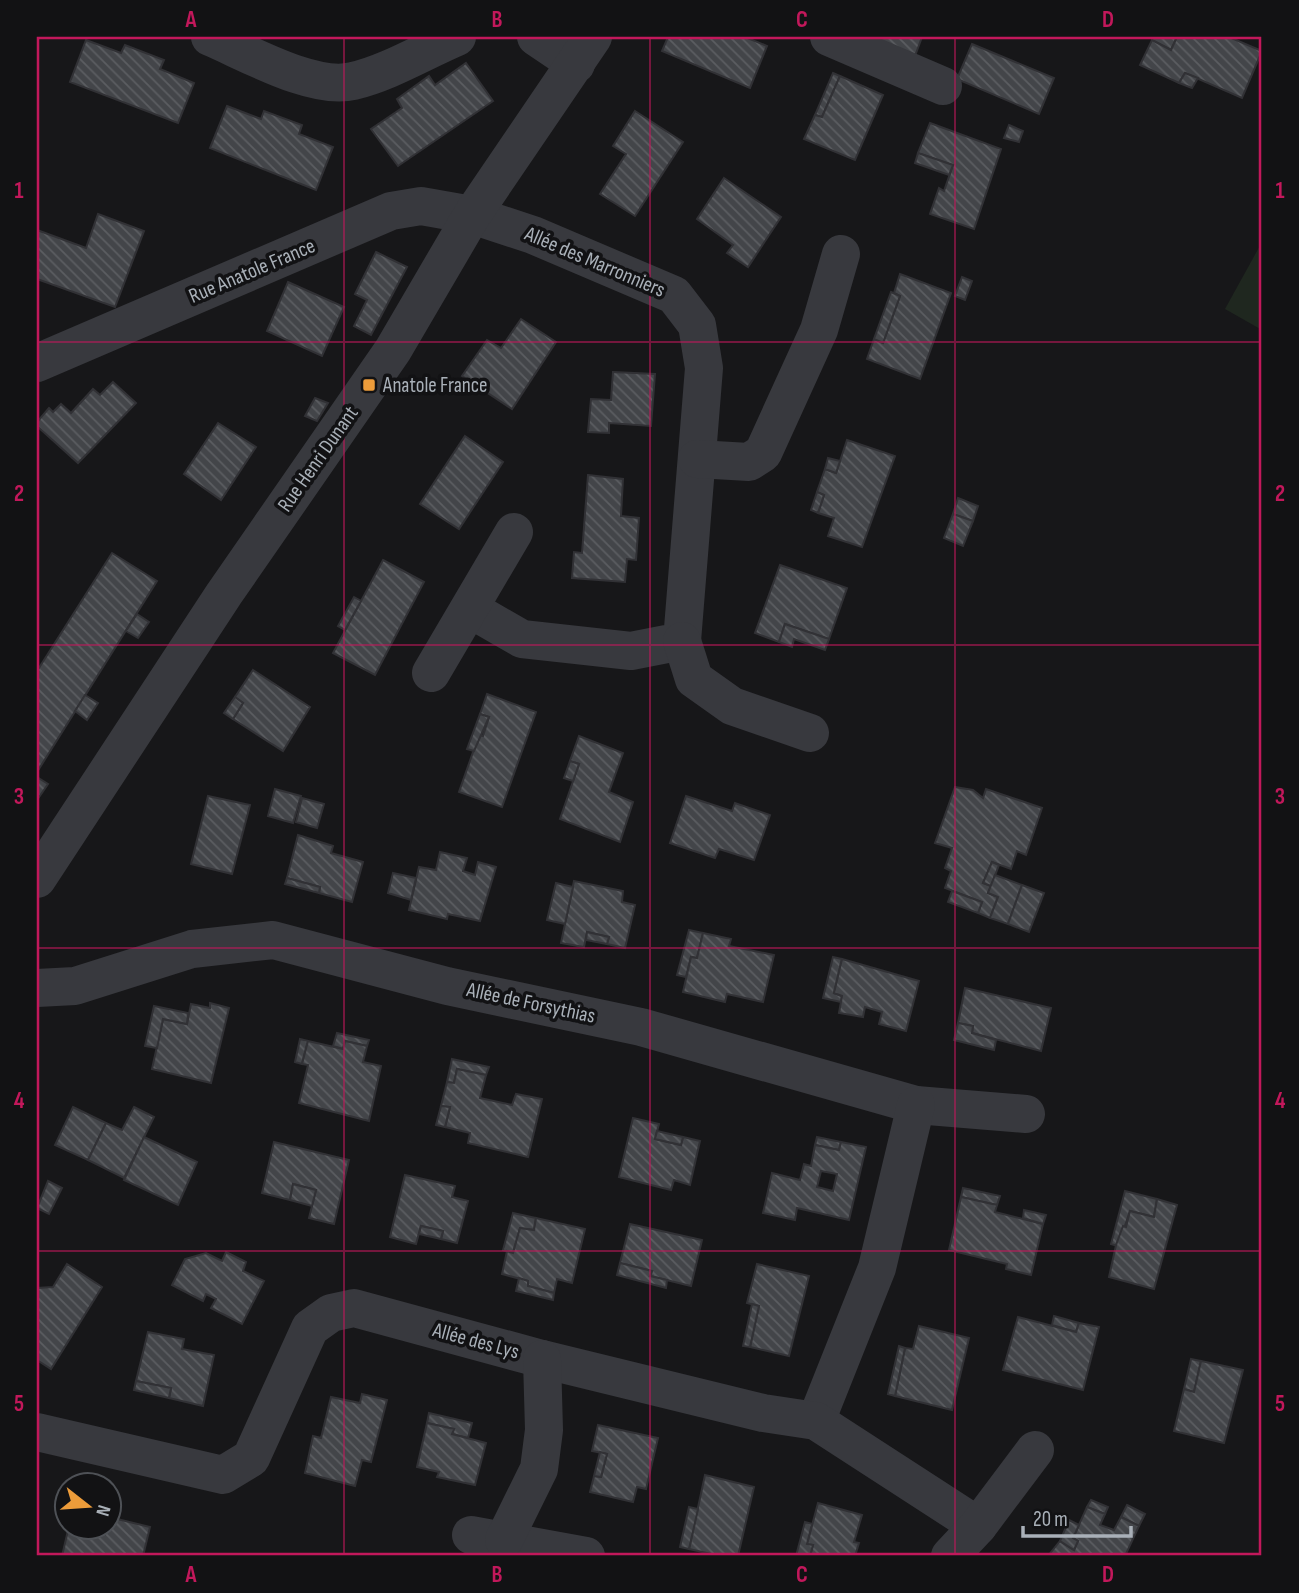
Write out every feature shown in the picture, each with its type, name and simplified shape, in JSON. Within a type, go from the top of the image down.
[{"type":"street","points":[[210,37],[297,74],[337,83],[365,77],[457,37]]},
{"type":"street","points":[[536,37],[584,50]]},
{"type":"street","points":[[829,37],[943,86]]},
{"type":"street","name":"Rue Henri Dunant","points":[[37,878],[224,594],[393,350],[472,215],[584,50]]},
{"type":"street","name":"Rue Anatole France","points":[[37,363],[391,211],[421,206],[472,215]]},
{"type":"street","name":"Allée des Marronniers","points":[[472,215],[533,235],[674,295],[697,326],[704,368],[682,641],[694,679],[732,706],[810,733]]},
{"type":"street","points":[[697,459],[749,462],[763,453],[819,330],[841,254]]},
{"type":"street","points":[[431,673],[514,532]]},
{"type":"street","points":[[470,609],[522,639],[631,651],[682,641]]},
{"type":"street","name":"Allée de Forsythias","points":[[37,988],[75,986],[192,949],[273,940],[447,986],[641,1027],[916,1105],[1026,1114]]},
{"type":"street","points":[[816,1421],[877,1268],[916,1105]]},
{"type":"street","name":"Allée des Lys","points":[[37,1432],[223,1475],[251,1458],[310,1328],[331,1313],[354,1308],[542,1359],[763,1413],[816,1421],[978,1526]]},
{"type":"street","points":[[542,1359],[544,1430],[539,1469],[488,1538],[586,1556]]},
{"type":"street","points":[[950,1556],[978,1526],[1035,1450]]},
{"type":"shaded area","points":[[1262,242],[1262,330],[1225,309]]},
{"type":"building","points":[[668,37],[745,37],[767,46],[750,88],[662,51]]},
{"type":"building","points":[[870,37],[922,37],[915,56]]},
{"type":"building","points":[[1153,37],[1177,37],[1171,50],[1152,40]]},
{"type":"building","points":[[1177,37],[1229,37],[1262,51],[1242,98],[1185,73],[1179,83],[1140,65],[1152,40],[1171,50]]},
{"type":"building","points":[[86,40],[121,53],[125,45],[164,60],[160,69],[194,83],[178,123],[70,82]]},
{"type":"building","points":[[972,44],[1054,78],[1039,114],[957,79]]},
{"type":"building","points":[[466,63],[493,101],[398,166],[371,129],[402,108],[397,99],[429,76],[435,85]]},
{"type":"building","points":[[833,73],[840,76],[822,117],[815,115]]},
{"type":"building","points":[[1185,73],[1198,78],[1192,88],[1179,83]]},
{"type":"building","points":[[840,76],[883,95],[855,160],[804,139],[815,115],[822,117]]},
{"type":"building","points":[[227,106],[261,119],[264,111],[302,125],[299,134],[333,147],[316,190],[210,148]]},
{"type":"building","points":[[635,111],[683,142],[635,216],[600,194],[626,154],[613,146]]},
{"type":"building","points":[[930,123],[1001,149],[974,229],[930,214],[939,188],[944,191],[953,165],[918,153]]},
{"type":"building","points":[[1009,125],[1023,131],[1019,142],[1004,138]]},
{"type":"building","points":[[918,153],[953,165],[949,175],[915,163]]},
{"type":"building","points":[[724,178],[781,217],[748,267],[727,253],[733,245],[697,219]]},
{"type":"building","points":[[98,214],[144,231],[115,307],[37,279],[37,230],[86,248]]},
{"type":"building","points":[[376,252],[407,267],[371,335],[354,326],[367,300],[355,294]]},
{"type":"building","points":[[900,274],[951,293],[920,379],[867,359],[874,339],[883,343],[900,296],[894,293]]},
{"type":"building","points":[[962,277],[972,281],[965,300],[955,296]]},
{"type":"building","points":[[288,282],[344,307],[322,356],[267,331]]},
{"type":"building","points":[[891,292],[900,296],[883,343],[874,339]]},
{"type":"building","points":[[521,319],[556,342],[512,409],[462,376],[487,340],[501,348]]},
{"type":"building","points":[[613,372],[655,374],[651,426],[609,423],[609,433],[588,432],[591,399],[611,400]]},
{"type":"building","points":[[113,382],[136,403],[78,463],[37,426],[37,422],[49,408],[53,412],[61,404],[71,413],[93,389],[100,395]]},
{"type":"building","points":[[315,398],[328,403],[317,421],[305,416]]},
{"type":"building","points":[[218,423],[256,447],[221,500],[184,474]]},
{"type":"building","points":[[465,436],[503,462],[459,529],[420,504]]},
{"type":"building","points":[[847,440],[895,456],[862,547],[828,536],[834,518],[818,513],[824,495],[817,492],[825,469],[836,473]]},
{"type":"building","points":[[828,458],[840,461],[836,473],[825,469]]},
{"type":"building","points":[[588,475],[623,479],[621,516],[639,518],[636,560],[627,559],[625,582],[572,578],[574,552],[582,553]]},
{"type":"building","points":[[817,492],[824,495],[818,513],[811,510]]},
{"type":"building","points":[[958,498],[978,506],[973,521],[953,514]]},
{"type":"building","points":[[953,514],[973,521],[963,546],[944,538]]},
{"type":"building","points":[[112,553],[157,581],[37,772],[37,671]]},
{"type":"building","points":[[383,560],[424,582],[375,675],[333,653]]},
{"type":"building","points":[[780,565],[847,588],[829,639],[785,624],[779,642],[755,633]]},
{"type":"building","points":[[354,597],[361,601],[345,630],[338,626]]},
{"type":"building","points":[[137,614],[149,622],[138,638],[126,631]]},
{"type":"building","points":[[785,624],[829,639],[825,650],[794,639],[792,647],[779,642]]},
{"type":"building","points":[[253,670],[310,707],[283,751],[233,719],[243,703],[235,697]]},
{"type":"building","points":[[487,694],[536,712],[502,807],[459,792],[479,735],[483,736],[489,717],[480,714]]},
{"type":"building","points":[[85,695],[98,703],[87,720],[75,711]]},
{"type":"building","points":[[235,697],[243,703],[233,719],[224,713]]},
{"type":"building","points":[[480,714],[489,717],[474,751],[467,749]]},
{"type":"building","points":[[579,736],[623,753],[609,792],[633,802],[620,842],[560,819],[579,764],[570,761]]},
{"type":"building","points":[[570,761],[579,764],[573,781],[564,778]]},
{"type":"building","points":[[37,777],[48,784],[37,800]]},
{"type":"building","points":[[955,787],[973,790],[983,798],[986,789],[1042,808],[1026,855],[1017,851],[1011,869],[992,862],[983,883],[991,886],[988,893],[998,897],[990,918],[978,913],[982,902],[945,888],[951,871],[945,868],[952,848],[935,843]]},
{"type":"building","points":[[275,789],[301,796],[293,823],[268,816]]},
{"type":"building","points":[[208,796],[250,805],[232,874],[191,864]]},
{"type":"building","points":[[686,796],[732,811],[735,803],[770,815],[754,860],[719,849],[715,858],[670,843]]},
{"type":"building","points":[[302,798],[324,804],[317,828],[296,822]]},
{"type":"building","points":[[298,835],[333,846],[331,853],[363,862],[352,902],[319,893],[320,887],[287,878]]},
{"type":"building","points":[[440,852],[467,858],[463,871],[475,875],[478,862],[496,867],[480,921],[448,914],[447,919],[409,910],[419,867],[436,870]]},
{"type":"building","points":[[992,862],[999,865],[991,886],[983,883]]},
{"type":"building","points":[[393,873],[416,878],[411,900],[388,893]]},
{"type":"building","points":[[995,875],[1022,885],[1008,924],[990,918],[998,897],[988,893]]},
{"type":"building","points":[[287,878],[320,887],[319,893],[285,884]]},
{"type":"building","points":[[574,881],[623,891],[622,902],[635,905],[625,948],[607,944],[609,937],[587,932],[584,947],[561,943]]},
{"type":"building","points":[[556,883],[573,887],[565,924],[547,920]]},
{"type":"building","points":[[1022,885],[1044,893],[1029,932],[1008,924]]},
{"type":"building","points":[[952,891],[982,902],[978,913],[948,902]]},
{"type":"building","points":[[689,930],[703,933],[697,958],[691,957],[686,977],[677,975]]},
{"type":"building","points":[[587,932],[609,937],[607,944],[586,940]]},
{"type":"building","points":[[703,933],[731,939],[729,946],[774,955],[763,1002],[727,994],[725,1002],[683,992],[691,957],[697,958]]},
{"type":"building","points":[[833,957],[842,959],[834,993],[842,996],[841,1002],[823,998]]},
{"type":"building","points":[[842,959],[919,981],[906,1031],[879,1024],[882,1012],[865,1007],[863,1017],[839,1013],[842,996],[834,993]]},
{"type":"building","points":[[965,988],[1051,1008],[1041,1051],[972,1033],[973,1026],[958,1023]]},
{"type":"building","points":[[210,1003],[229,1008],[211,1083],[152,1069],[163,1019],[187,1024],[191,1004],[210,1008]]},
{"type":"building","points":[[154,1006],[188,1013],[187,1024],[163,1019],[157,1048],[145,1046]]},
{"type":"building","points":[[958,1023],[973,1026],[972,1033],[996,1040],[994,1050],[954,1040]]},
{"type":"building","points":[[337,1033],[369,1040],[367,1046],[345,1041],[343,1049],[333,1046]]},
{"type":"building","points":[[300,1039],[308,1041],[302,1064],[295,1062]]},
{"type":"building","points":[[308,1041],[343,1049],[345,1041],[367,1046],[363,1062],[381,1066],[369,1121],[299,1103],[308,1065],[302,1064]]},
{"type":"building","points":[[452,1059],[489,1067],[486,1075],[457,1069],[454,1083],[447,1082]]},
{"type":"building","points":[[457,1069],[486,1075],[480,1098],[512,1105],[516,1094],[542,1099],[528,1157],[468,1143],[470,1133],[445,1127],[450,1107],[441,1106],[447,1082],[454,1083]]},
{"type":"building","points":[[441,1106],[450,1107],[445,1127],[436,1125]]},
{"type":"building","points":[[73,1107],[106,1123],[88,1160],[55,1145]]},
{"type":"building","points":[[134,1107],[154,1117],[124,1178],[88,1160],[106,1123],[122,1130]]},
{"type":"building","points":[[633,1118],[659,1124],[655,1139],[681,1145],[683,1137],[700,1141],[690,1185],[674,1180],[671,1190],[619,1177]]},
{"type":"building","points":[[657,1131],[683,1137],[681,1145],[655,1139]]},
{"type":"building","points":[[144,1137],[197,1162],[178,1205],[124,1180]]},
{"type":"building","points":[[817,1137],[841,1142],[839,1150],[815,1145]]},
{"type":"building","points":[[274,1142],[349,1160],[334,1224],[309,1218],[316,1190],[293,1184],[290,1200],[262,1193]]},
{"type":"building","points":[[841,1142],[866,1147],[849,1220],[797,1208],[795,1220],[763,1213],[772,1173],[800,1180],[804,1164],[811,1166],[815,1145],[839,1150]],"holes":[[[821,1171],[837,1174],[833,1191],[817,1187]]]},
{"type":"building","points":[[405,1175],[455,1186],[452,1197],[468,1201],[457,1243],[441,1239],[443,1231],[421,1226],[416,1244],[390,1237]]},
{"type":"building","points":[[48,1181],[62,1188],[49,1214],[37,1208]]},
{"type":"building","points":[[293,1184],[316,1190],[312,1206],[290,1200]]},
{"type":"building","points":[[963,1188],[1000,1196],[997,1205],[961,1197]]},
{"type":"building","points":[[1125,1191],[1157,1199],[1154,1217],[1130,1211],[1118,1246],[1111,1244]]},
{"type":"building","points":[[961,1197],[997,1205],[995,1212],[1043,1224],[1031,1275],[1006,1269],[1007,1264],[949,1250]]},
{"type":"building","points":[[1157,1199],[1177,1205],[1154,1289],[1109,1277],[1116,1245],[1123,1226],[1126,1227],[1130,1211],[1154,1217]]},
{"type":"building","points":[[1024,1210],[1046,1215],[1043,1224],[1023,1218]]},
{"type":"building","points":[[513,1213],[536,1218],[534,1230],[520,1228],[513,1253],[503,1250]]},
{"type":"building","points":[[536,1218],[585,1229],[572,1283],[557,1279],[554,1293],[528,1286],[528,1281],[502,1274],[507,1251],[513,1253],[520,1228],[534,1230]]},
{"type":"building","points":[[630,1224],[702,1240],[691,1286],[650,1276],[652,1271],[620,1263]]},
{"type":"building","points":[[421,1226],[443,1231],[441,1239],[419,1234]]},
{"type":"building","points":[[226,1252],[246,1262],[243,1271],[264,1281],[242,1324],[211,1308],[216,1299],[206,1294],[203,1301],[172,1285],[185,1259],[206,1253],[222,1261]]},
{"type":"building","points":[[620,1263],[652,1271],[650,1276],[667,1280],[666,1288],[617,1275]]},
{"type":"building","points":[[67,1264],[102,1287],[51,1369],[37,1360],[37,1288],[53,1287]]},
{"type":"building","points":[[757,1264],[809,1276],[789,1356],[750,1347],[759,1306],[747,1303]]},
{"type":"building","points":[[519,1278],[528,1281],[528,1286],[554,1293],[553,1300],[516,1291]]},
{"type":"building","points":[[752,1304],[759,1306],[750,1347],[743,1346]]},
{"type":"building","points":[[1054,1316],[1079,1323],[1076,1332],[1052,1325]]},
{"type":"building","points":[[1018,1317],[1076,1332],[1079,1323],[1099,1327],[1083,1390],[1003,1370]]},
{"type":"building","points":[[919,1326],[969,1338],[952,1410],[895,1396],[905,1348],[913,1349]]},
{"type":"building","points":[[148,1332],[184,1339],[182,1349],[214,1355],[203,1406],[169,1398],[171,1388],[136,1381]]},
{"type":"building","points":[[899,1346],[905,1348],[895,1396],[888,1394]]},
{"type":"building","points":[[1191,1359],[1201,1361],[1194,1392],[1184,1389]]},
{"type":"building","points":[[1201,1361],[1243,1370],[1224,1443],[1174,1431],[1184,1389],[1194,1392]]},
{"type":"building","points":[[136,1381],[171,1388],[169,1398],[134,1390]]},
{"type":"building","points":[[362,1394],[387,1400],[371,1462],[362,1460],[355,1486],[305,1473],[313,1436],[321,1438],[331,1397],[360,1403]]},
{"type":"building","points":[[429,1413],[472,1423],[468,1438],[452,1434],[454,1429],[427,1423]]},
{"type":"building","points":[[427,1423],[454,1429],[452,1434],[486,1443],[475,1485],[437,1477],[439,1472],[417,1467]]},
{"type":"building","points":[[598,1425],[658,1438],[646,1489],[637,1487],[633,1502],[590,1492],[594,1476],[601,1477],[607,1454],[592,1451]]},
{"type":"building","points":[[600,1452],[607,1454],[601,1477],[594,1476]]},
{"type":"building","points":[[705,1475],[754,1487],[738,1556],[720,1556],[689,1549]]},
{"type":"building","points":[[1091,1500],[1108,1507],[1105,1514],[1087,1507]]},
{"type":"building","points":[[818,1503],[862,1515],[854,1542],[859,1543],[855,1556],[810,1556],[813,1545],[807,1544]]},
{"type":"building","points":[[1127,1505],[1145,1514],[1139,1526],[1121,1517]]},
{"type":"building","points":[[689,1507],[698,1509],[689,1549],[680,1547]]},
{"type":"building","points":[[1087,1507],[1105,1514],[1100,1525],[1114,1530],[1121,1517],[1139,1526],[1125,1556],[1048,1556],[1060,1541],[1074,1550],[1078,1541],[1073,1538]]},
{"type":"building","points":[[122,1520],[150,1527],[143,1556],[62,1556],[66,1540],[122,1540]]},
{"type":"building","points":[[1069,1520],[1079,1525],[1073,1538],[1078,1541],[1074,1550],[1060,1541]]},
{"type":"building","points":[[805,1522],[812,1524],[807,1544],[813,1545],[810,1556],[796,1556]]},
{"type":"place","name":"Anatole France","points":[[369,385]]}]
